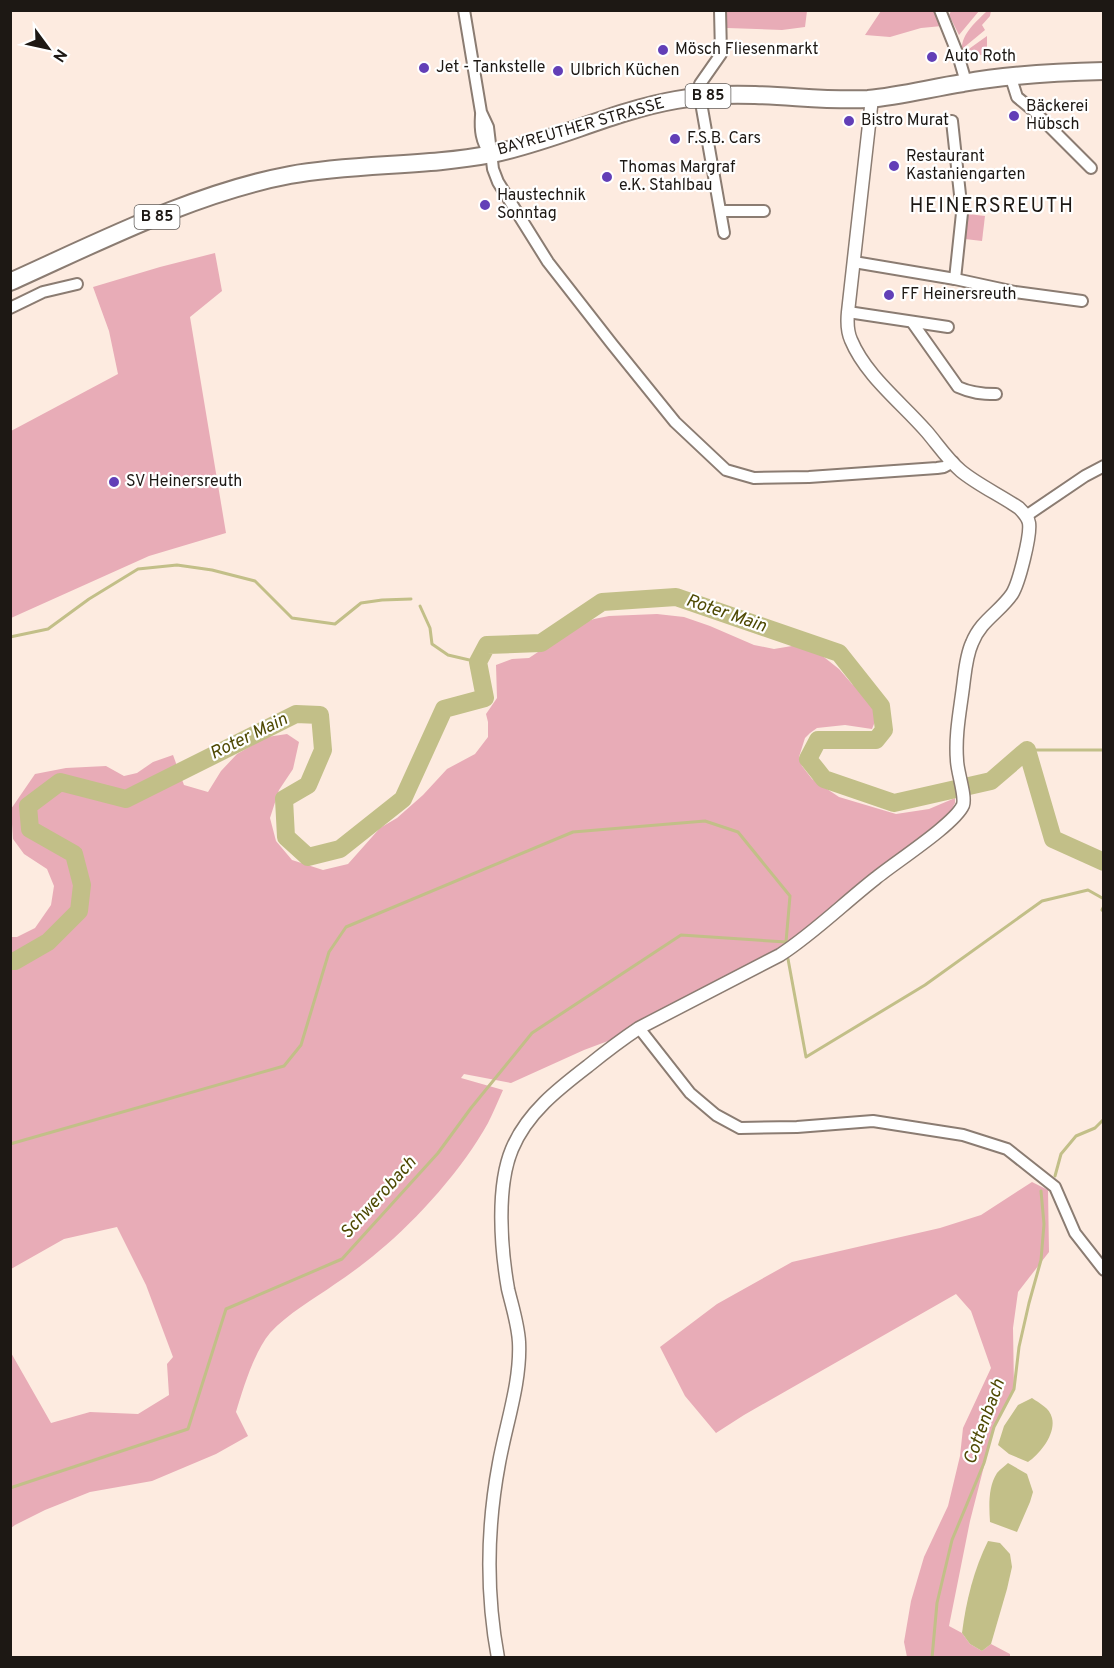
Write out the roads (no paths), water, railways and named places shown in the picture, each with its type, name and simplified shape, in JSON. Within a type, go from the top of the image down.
[{"type":"main road","name":"BAYREUTHER STRASSE","points":[[10,282],[157,217],[259,182],[310,172],[428,163],[490,154],[550,138],[648,105],[700,97],[745,94],[823,99],[872,98],[966,82],[1104,71]]},
{"type":"street","points":[[464,10],[481,112],[480,129],[483,144],[490,154],[498,182],[548,262],[612,344],[675,422],[726,470],[754,478],[801,477],[937,468],[952,462]]},
{"type":"street","points":[[720,10],[721,54],[700,84],[700,97],[724,234]]},
{"type":"street","points":[[940,10],[956,49],[966,82]]},
{"type":"street","points":[[1011,78],[1017,97],[1091,168]]},
{"type":"street","points":[[498,1658],[490,1582],[490,1531],[497,1474],[515,1388],[519,1353],[518,1334],[504,1262],[502,1208],[507,1162],[513,1146],[541,1105],[580,1072],[639,1028],[796,945],[875,878],[950,820],[963,804],[956,757],[957,729],[969,650],[978,630],[1008,600],[1015,587],[1029,530],[1026,516],[1011,503],[964,474],[952,462],[864,362],[849,336],[848,312],[872,98]]},
{"type":"street","points":[[952,121],[962,213],[955,279]]},
{"type":"street","points":[[721,211],[764,211]]},
{"type":"street","points":[[854,262],[1082,302]]},
{"type":"street","points":[[10,308],[43,292],[76,284]]},
{"type":"street","points":[[848,312],[948,327]]},
{"type":"street","points":[[912,322],[958,387],[968,392],[996,394]]},
{"type":"street","points":[[1026,516],[1085,476],[1104,466]]},
{"type":"street","points":[[639,1028],[690,1093],[716,1115],[740,1128],[797,1127],[873,1121],[963,1135],[1007,1149],[1055,1187],[1076,1233],[1104,1270]]},
{"type":"waterway","points":[[10,637],[48,629],[89,599],[138,569],[177,565],[212,570],[255,581],[292,618],[335,624],[361,603],[411,599]]},
{"type":"waterway","name":"Roter Main","points":[[10,961],[15,961],[48,942],[79,911],[82,885],[74,854],[30,829],[28,806],[60,782],[126,799],[296,714],[320,715],[323,750],[308,785],[284,799],[286,837],[308,857],[340,849],[403,799],[444,709],[485,698],[478,662],[487,645],[541,643],[602,602],[676,597],[839,653],[881,706],[884,730],[876,740],[818,740],[808,759],[824,779],[894,803],[991,781],[1027,750],[1053,839],[1104,862]]},
{"type":"waterway","points":[[420,606],[430,628],[432,644],[448,655],[478,662]]},
{"type":"waterway","points":[[1027,750],[1104,750]]},
{"type":"waterway","name":"Schwerobach","points":[[10,1144],[284,1066],[301,1045],[329,952],[346,927],[573,832],[705,821],[738,832],[790,896],[786,942],[681,935],[532,1033],[438,1153],[342,1259],[226,1309],[188,1429],[10,1488]]},
{"type":"waterway","points":[[788,959],[806,1057],[925,985],[1042,901],[1088,890],[1104,899]]},
{"type":"waterway","name":"Cottenbach","points":[[1104,906],[1102,910],[1104,912]]},
{"type":"waterway","name":"Cottenbach","points":[[1055,1176],[1061,1154],[1076,1136],[1095,1128],[1104,1119]]},
{"type":"waterway","name":"Cottenbach","points":[[932,1658],[937,1603],[952,1540],[984,1463],[994,1427],[1014,1389],[1019,1347],[1041,1260],[1044,1224],[1041,1191]]},
{"type":"place","name":"Mösch Fliesenmarkt","points":[[663,50]]},
{"type":"place","name":"Auto Roth","points":[[932,57]]},
{"type":"place","name":"Jet - Tankstelle","points":[[424,68]]},
{"type":"place","name":"Ulbrich Küchen","points":[[558,71]]},
{"type":"place","name":"Bäckerei Hübsch","points":[[1014,116]]},
{"type":"place","name":"Bistro Murat","points":[[849,121]]},
{"type":"place","name":"F.S.B. Cars","points":[[675,139]]},
{"type":"place","name":"Restaurant Kastaniengarten","points":[[894,166]]},
{"type":"place","name":"Thomas Margraf e.K. Stahlbau","points":[[607,177]]},
{"type":"place","name":"Haustechnik Sonntag","points":[[485,205]]},
{"type":"place","name":"FF Heinersreuth","points":[[889,295]]},
{"type":"place","name":"SV Heinersreuth","points":[[114,482]]},
{"type":"district","name":"HEINERSREUTH","points":[[992,207]]}]
